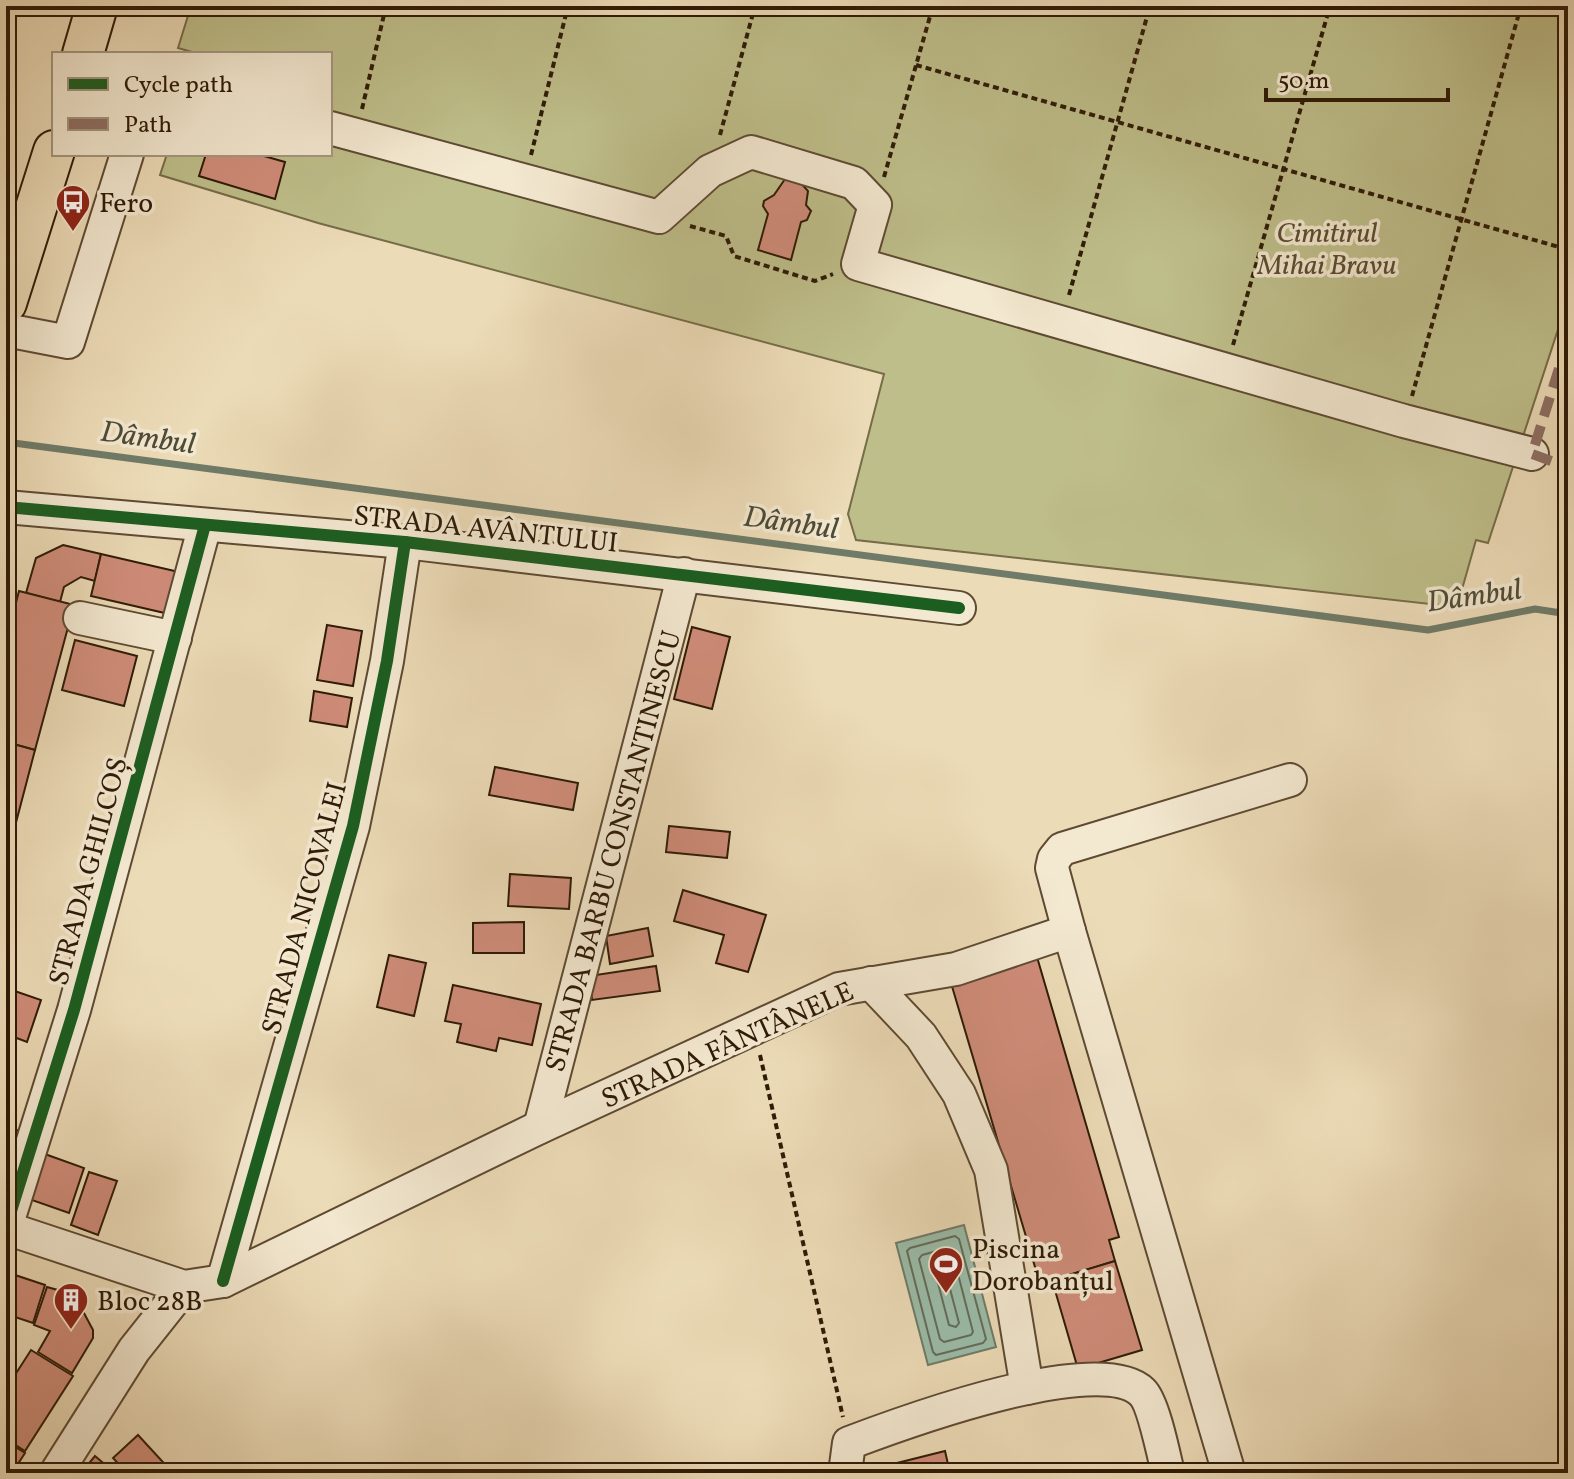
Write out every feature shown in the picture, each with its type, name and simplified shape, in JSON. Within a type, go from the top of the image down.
[{"type":"main road","points":[[84,52],[97,6]]},
{"type":"main road","points":[[6,303],[52,156]]},
{"type":"street","points":[[343,132],[659,217],[710,171],[751,152],[854,183],[875,205],[858,264],[1226,371],[1532,454]]},
{"type":"street","points":[[6,330],[68,342],[126,156]]},
{"type":"street","name":"STRADA AVÂNTULUI","points":[[6,507],[405,542],[959,608]]},
{"type":"street","name":"STRADA GHILCOȘ","points":[[6,1228],[74,1010],[205,525]]},
{"type":"street","name":"STRADA NICOVALEI","points":[[223,1281],[353,826],[387,661],[405,542]]},
{"type":"street","name":"STRADA BARBU CONSTANTINESCU","points":[[540,1127],[684,574]]},
{"type":"street","points":[[80,618],[175,638]]},
{"type":"street","points":[[1229,1473],[1052,868],[1054,859],[1062,849],[1290,780]]},
{"type":"street","name":"STRADA FÂNTÂNELE","points":[[6,1228],[184,1287],[223,1281],[540,1127],[839,989],[956,969],[1069,931]]},
{"type":"street","points":[[871,983],[921,1036],[959,1094],[991,1170],[1027,1388]]},
{"type":"street","points":[[56,1473],[134,1350],[184,1287]]},
{"type":"street","points":[[847,1458],[922,1416],[1027,1388],[1100,1377],[1132,1383],[1146,1394],[1168,1473]]},
{"type":"path","points":[[343,132],[386,6]]},
{"type":"path","points":[[525,181],[568,6]]},
{"type":"path","points":[[710,171],[755,6]]},
{"type":"path","points":[[875,205],[933,6]]},
{"type":"path","points":[[1061,324],[1150,6]]},
{"type":"path","points":[[1226,371],[1330,6]]},
{"type":"path","points":[[1404,421],[1521,6]]},
{"type":"path","points":[[916,65],[1559,247]]},
{"type":"path","points":[[659,217],[726,236],[734,256],[815,281],[858,264]]},
{"type":"path","points":[[754,1029],[847,1458]]},
{"type":"green space","name":"Cimitirul Mihai Bravu","points":[[191,6],[1568,6],[1568,299],[1488,543],[1476,540],[1457,607],[856,540],[848,514],[884,374],[318,223],[160,175],[166,156],[332,156],[332,52],[192,52],[178,48]]},
{"type":"water","name":"Piscina Dorobanțul","points":[[964,1225],[996,1347],[928,1365],[896,1243]]},
{"type":"building","points":[[205,156],[264,156],[285,162],[275,199],[199,176]]},
{"type":"building","points":[[785,179],[800,182],[808,191],[806,205],[811,211],[807,220],[801,222],[791,260],[758,250],[768,214],[763,206],[764,201],[774,195]]},
{"type":"building","points":[[63,545],[101,554],[95,581],[81,577],[64,587],[60,602],[26,593],[36,558]]},
{"type":"building","points":[[101,554],[179,572],[169,614],[91,596]]},
{"type":"building","points":[[19,591],[74,605],[35,750],[6,742],[6,641]]},
{"type":"building","points":[[327,625],[362,631],[353,686],[317,680]]},
{"type":"building","points":[[692,627],[730,637],[712,709],[674,699]]},
{"type":"building","points":[[75,640],[137,656],[124,706],[62,690]]},
{"type":"building","points":[[314,691],[352,698],[347,727],[310,721]]},
{"type":"building","points":[[6,742],[35,750],[13,834],[6,832]]},
{"type":"building","points":[[495,767],[578,783],[573,810],[489,795]]},
{"type":"building","points":[[669,826],[730,832],[727,858],[666,852]]},
{"type":"building","points":[[510,874],[571,878],[569,909],[508,906]]},
{"type":"building","points":[[683,890],[766,915],[748,972],[716,963],[724,935],[674,921]]},
{"type":"building","points":[[524,922],[524,953],[473,953],[473,923]]},
{"type":"building","points":[[648,928],[653,956],[610,964],[606,936]]},
{"type":"building","points":[[389,955],[426,963],[414,1016],[377,1007]]},
{"type":"building","points":[[1037,957],[1119,1237],[1109,1240],[1115,1261],[1040,1284],[951,983]]},
{"type":"building","points":[[656,966],[660,991],[592,1000],[589,976]]},
{"type":"building","points":[[453,985],[541,1004],[532,1045],[499,1038],[496,1051],[457,1042],[461,1024],[445,1021]]},
{"type":"building","points":[[6,988],[41,1000],[27,1042],[6,1034]]},
{"type":"building","points":[[6,1126],[17,1130],[6,1163]]},
{"type":"building","points":[[42,1153],[84,1168],[69,1213],[26,1198]]},
{"type":"building","points":[[89,1172],[117,1181],[98,1235],[71,1225]]},
{"type":"building","points":[[1115,1261],[1142,1350],[1078,1369],[1052,1280]]},
{"type":"building","points":[[6,1272],[45,1285],[33,1323],[6,1314]]},
{"type":"building","name":"Bloc 28B","points":[[47,1287],[65,1292],[77,1300],[93,1330],[93,1338],[72,1373],[38,1352],[50,1331],[34,1325]]},
{"type":"building","points":[[31,1350],[73,1376],[25,1451],[6,1439],[6,1389]]},
{"type":"building","points":[[138,1435],[173,1473],[127,1473],[113,1458]]},
{"type":"building","points":[[6,1441],[25,1453],[12,1473],[6,1473]]},
{"type":"building","points":[[945,1451],[950,1473],[865,1471]]},
{"type":"building","points":[[95,1456],[115,1473],[81,1473]]},
{"type":"waterway","name":"Dâmbul","points":[[6,442],[1428,630],[1535,609],[1568,614]]},
{"type":"marked path","points":[[1568,340],[1532,454],[1568,467]]},
{"type":"cycle path","points":[[6,507],[405,542],[959,608]]},
{"type":"cycle path","points":[[6,1227],[74,1010],[205,525]]},
{"type":"cycle path","points":[[223,1281],[353,826],[387,661],[405,542]]},
{"type":"place","name":"Fero","points":[[73,233]]},
{"type":"place","name":"Piscina Dorobanțul","points":[[946,1295]]},
{"type":"place","name":"Bloc 28B","points":[[71,1331]]}]
